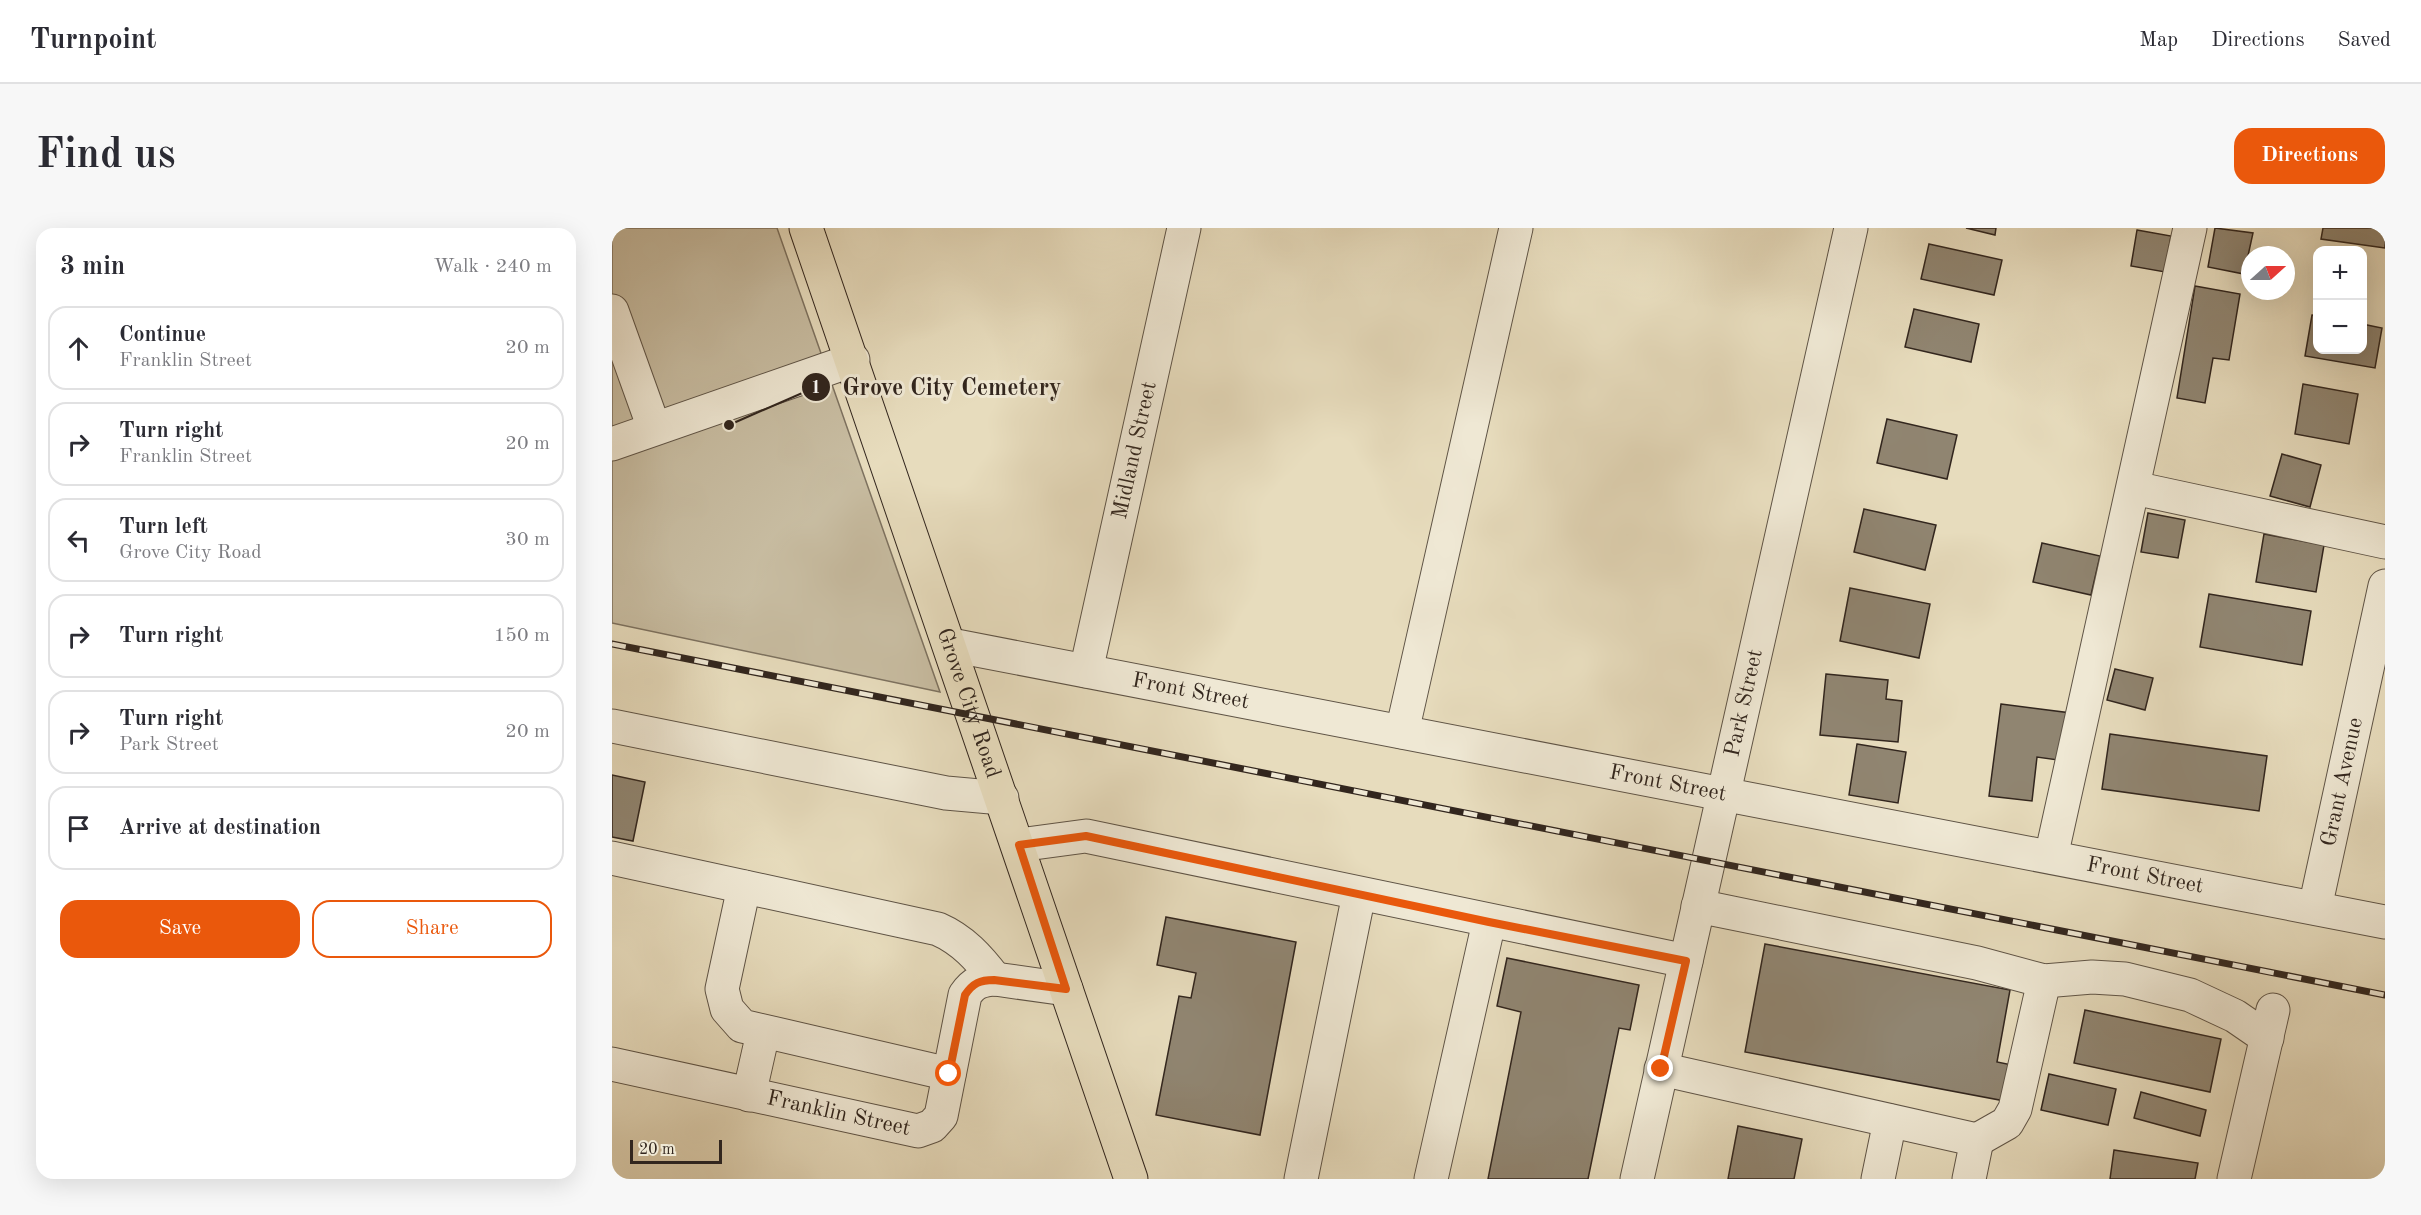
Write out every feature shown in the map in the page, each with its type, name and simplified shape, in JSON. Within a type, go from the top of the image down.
[{"type":"main road","name":"Grove City Road","points":[[806,228],[951,645],[1131,1179]]},
{"type":"street","name":"Midland Street","points":[[1086,671],[1184,228]]},
{"type":"street","points":[[1402,732],[1516,228]]},
{"type":"street","name":"Park Street","points":[[1636,1179],[1851,228]]},
{"type":"street","points":[[2051,857],[2190,228]]},
{"type":"street","points":[[612,311],[654,428]]},
{"type":"street","points":[[612,444],[853,360]]},
{"type":"street","points":[[2134,488],[2385,542]]},
{"type":"street","name":"Grant Avenue","points":[[2315,908],[2385,586]]},
{"type":"street","name":"Front Street","points":[[951,645],[2385,921]]},
{"type":"street","points":[[612,726],[946,793],[1002,798]]},
{"type":"street","points":[[1019,845],[1086,836],[1489,922],[1686,961]]},
{"type":"street","points":[[612,858],[938,929],[954,936],[969,949],[994,980],[1066,989]]},
{"type":"street","points":[[744,887],[722,989],[727,1009],[733,1018],[742,1026],[764,1033],[949,1074]]},
{"type":"street","points":[[1301,1179],[1359,894]]},
{"type":"street","points":[[1698,906],[1977,963],[2044,981],[2092,977],[2136,981],[2190,995],[2235,1016],[2270,1024],[2234,1179]]},
{"type":"street","points":[[1431,1179],[1489,922]]},
{"type":"street","name":"Franklin Street","points":[[612,1064],[918,1131],[932,1126],[941,1116],[965,995],[977,982],[994,980]]},
{"type":"street","points":[[1661,1069],[1977,1140],[2007,1123],[2015,1109],[2044,981]]},
{"type":"street","points":[[749,1095],[764,1033]]},
{"type":"street","points":[[1878,1179],[1890,1120]]},
{"type":"street","points":[[1969,1179],[1977,1140]]},
{"type":"shaded area","points":[[612,228],[777,228],[940,692],[612,623]]},
{"type":"building","points":[[1966,228],[1996,228],[1995,235]]},
{"type":"building","points":[[2215,228],[2253,233],[2250,246],[2241,246],[2241,273],[2208,267]]},
{"type":"building","points":[[2323,228],[2385,228],[2385,248],[2321,239]]},
{"type":"building","points":[[2137,230],[2171,236],[2165,272],[2131,266]]},
{"type":"building","points":[[1929,244],[2002,260],[1994,295],[1921,279]]},
{"type":"building","points":[[2195,286],[2240,294],[2229,360],[2213,358],[2205,403],[2177,398]]},
{"type":"building","points":[[1914,309],[1979,324],[1971,362],[1905,347]]},
{"type":"building","points":[[2312,315],[2313,354],[2367,354],[2367,325],[2382,328],[2375,368],[2305,356]]},
{"type":"building","points":[[2303,384],[2358,394],[2349,444],[2295,434]]},
{"type":"building","points":[[1887,419],[1957,435],[1947,479],[1877,463]]},
{"type":"building","points":[[2282,454],[2321,465],[2310,507],[2270,496]]},
{"type":"building","points":[[1864,509],[1936,525],[1925,570],[1854,552]]},
{"type":"building","points":[[2148,513],[2185,520],[2178,558],[2141,552]]},
{"type":"building","points":[[2264,534],[2324,545],[2316,592],[2256,582]]},
{"type":"building","points":[[2042,543],[2100,556],[2091,595],[2033,582]]},
{"type":"building","points":[[1850,588],[1930,604],[1919,658],[1840,641]]},
{"type":"building","points":[[2209,594],[2311,611],[2302,665],[2200,647]]},
{"type":"building","points":[[2115,669],[2153,678],[2145,710],[2107,700]]},
{"type":"building","points":[[1826,674],[1888,680],[1886,699],[1902,701],[1898,742],[1820,735]]},
{"type":"building","points":[[2001,704],[2071,713],[2065,761],[2037,757],[2032,801],[1989,796]]},
{"type":"building","points":[[2110,734],[2267,756],[2259,811],[2102,789]]},
{"type":"building","points":[[1857,744],[1906,752],[1898,803],[1849,795]]},
{"type":"building","points":[[612,775],[645,782],[633,841],[612,837]]},
{"type":"building","points":[[1166,917],[1296,942],[1260,1135],[1156,1115],[1179,996],[1191,998],[1196,973],[1157,965]]},
{"type":"building","points":[[1765,944],[2010,990],[1997,1062],[2012,1065],[2005,1101],[1745,1052]]},
{"type":"building","points":[[1507,958],[1639,985],[1630,1030],[1619,1028],[1588,1179],[1488,1179],[1521,1012],[1497,1006]]},
{"type":"building","points":[[2085,1010],[2221,1039],[2210,1092],[2074,1063]]},
{"type":"building","points":[[2049,1074],[2116,1089],[2108,1125],[2041,1110]]},
{"type":"building","points":[[2141,1092],[2206,1110],[2200,1136],[2134,1118]]},
{"type":"building","points":[[1738,1126],[1802,1139],[1794,1179],[1728,1179]]},
{"type":"building","points":[[2114,1150],[2198,1163],[2195,1179],[2110,1179]]},
{"type":"railway","points":[[612,644],[2385,995]]},
{"type":"place","name":"Grove City Cemetery","points":[[729,425]]},
{"type":"route","points":[[949,1074],[965,995],[972,985],[983,980],[994,980],[1066,989],[1019,845],[1086,836],[1489,922],[1686,961],[1661,1069]]}]
